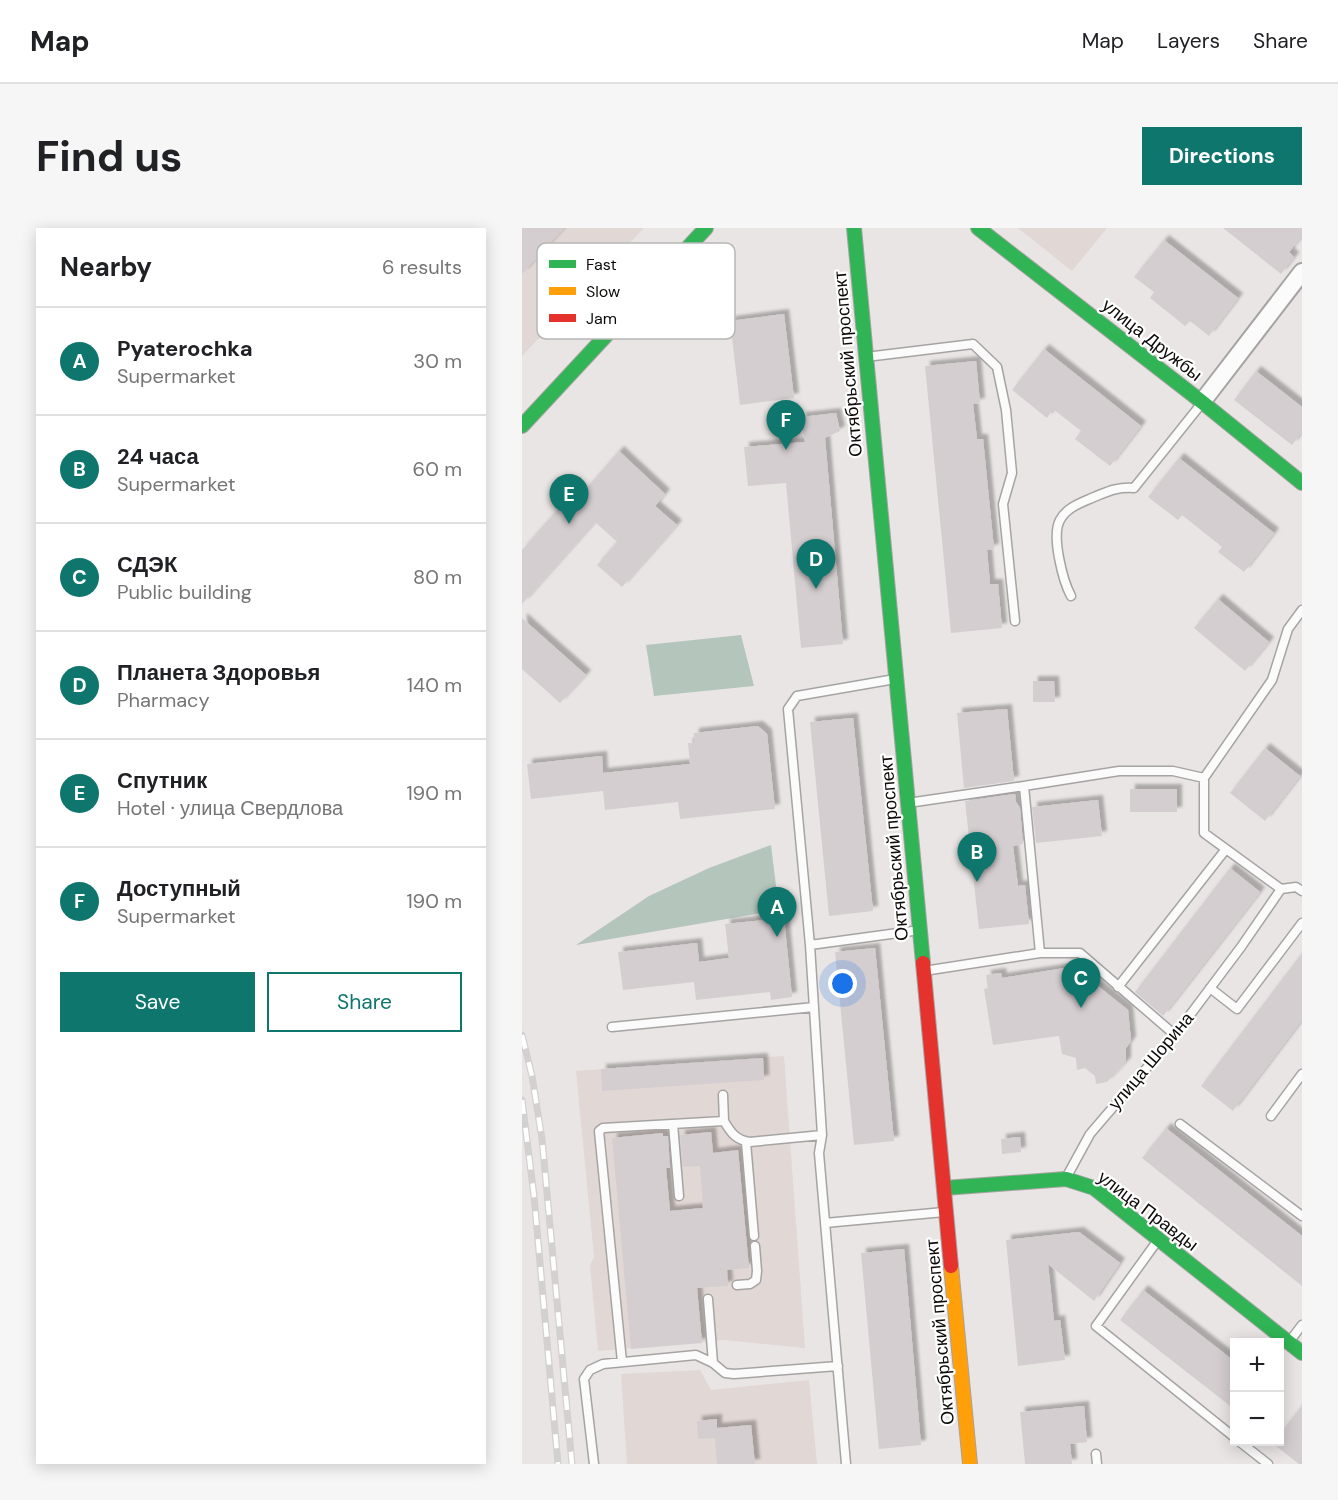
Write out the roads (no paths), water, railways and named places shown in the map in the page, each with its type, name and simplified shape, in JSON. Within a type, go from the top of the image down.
[{"type":"main road","points":[[692,243],[706,228]]},
{"type":"main road","name":"Октябрьский проспект","points":[[854,228],[970,1464]]},
{"type":"main road","name":"улица Дружбы","points":[[978,228],[1202,402],[1302,483]]},
{"type":"main road","points":[[522,426],[603,339]]},
{"type":"main road","name":"улица Правды","points":[[944,1188],[1066,1179],[1094,1188],[1302,1353]]},
{"type":"street","points":[[1202,402],[1302,272]]},
{"type":"lane","points":[[866,357],[973,344],[997,367],[1006,410],[1012,473],[1003,504],[1016,621]]},
{"type":"lane","points":[[1071,596],[1064,581],[1056,531],[1059,520],[1071,507],[1118,487],[1134,488],[1202,402]]},
{"type":"lane","points":[[1302,610],[1288,629],[1272,680],[1204,778],[1204,833],[1281,889],[1296,886],[1302,891]]},
{"type":"lane","points":[[846,1464],[819,1153],[822,1135],[810,945],[788,709],[797,696],[896,679]]},
{"type":"lane","points":[[908,803],[1119,771],[1173,771],[1204,778]]},
{"type":"lane","points":[[1024,786],[1040,953]]},
{"type":"lane","points":[[1118,987],[1226,849]]},
{"type":"lane","name":"улица Шорина","points":[[1066,1179],[1090,1134],[1175,1035],[1281,889]]},
{"type":"lane","points":[[1210,988],[1237,1009],[1302,923]]},
{"type":"lane","points":[[810,945],[920,930]]},
{"type":"lane","points":[[924,971],[1040,953],[1080,953],[1175,1035]]},
{"type":"lane","points":[[612,1028],[814,1006]]},
{"type":"lane","points":[[1271,1116],[1302,1074]]},
{"type":"lane","points":[[723,1095],[724,1121],[730,1132],[740,1140],[746,1142],[822,1135]]},
{"type":"lane","points":[[622,1362],[598,1131],[603,1128],[724,1121]]},
{"type":"lane","points":[[673,1124],[679,1196]]},
{"type":"lane","points":[[1180,1124],[1302,1216]]},
{"type":"lane","points":[[746,1142],[754,1236]]},
{"type":"lane","points":[[825,1223],[946,1212]]},
{"type":"lane","points":[[1158,1239],[1096,1326],[1230,1434]]},
{"type":"lane","points":[[737,1285],[750,1284],[756,1280],[755,1246]]},
{"type":"lane","points":[[708,1299],[713,1363]]},
{"type":"lane","points":[[1289,1342],[1302,1325]]},
{"type":"lane","points":[[594,1464],[584,1379],[590,1370],[603,1364],[696,1355],[703,1356],[725,1373],[734,1374],[838,1366]]},
{"type":"lane","points":[[1245,1446],[1268,1464]]},
{"type":"lane","points":[[1096,1454],[1097,1464]]},
{"type":"railway","points":[[522,1035],[532,1076],[542,1139],[572,1464]]},
{"type":"railway","points":[[522,1100],[534,1196],[558,1464]]},
{"type":"place","name":"Доступный","points":[[786,450]]},
{"type":"place","name":"Спутник","points":[[569,524]]},
{"type":"place","name":"Планета Здоровья","points":[[816,589]]},
{"type":"place","name":"24 часа","points":[[977,882]]},
{"type":"place","name":"Pyaterochka","points":[[777,937]]},
{"type":"place","name":"СДЭК","points":[[1081,1008]]}]
